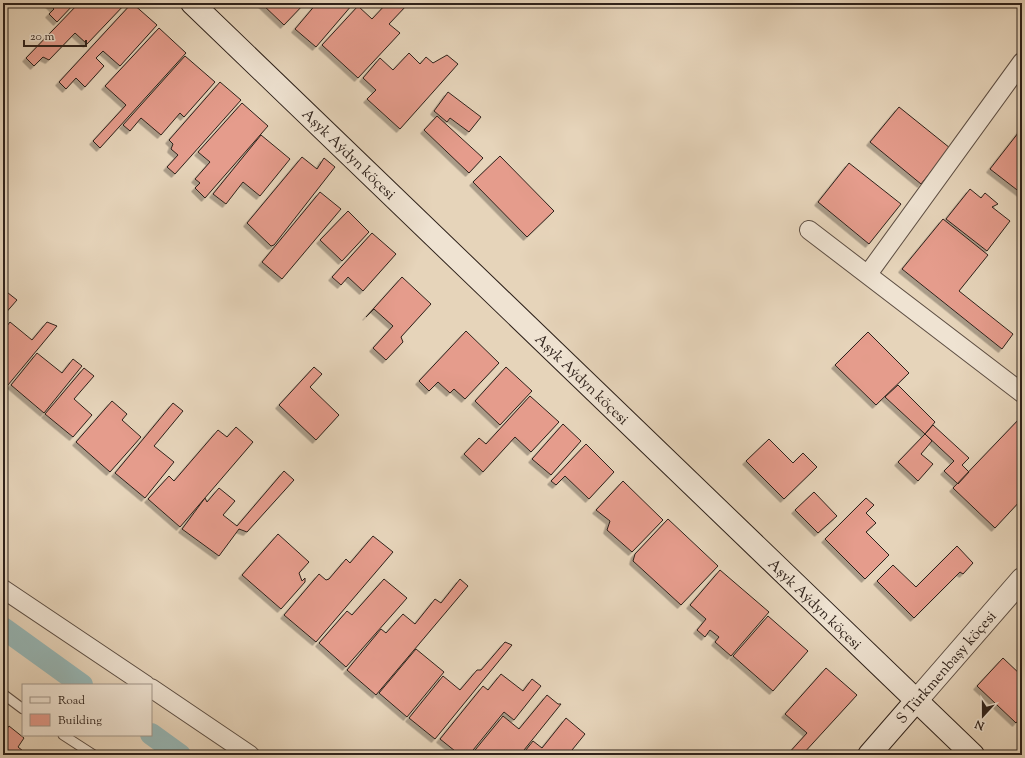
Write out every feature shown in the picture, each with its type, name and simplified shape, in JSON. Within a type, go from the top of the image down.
[{"type":"main road","name":"Aşyk Aýdyn köçesi","points":[[192,3],[973,755]]},
{"type":"main road","name":"S Türkmenbaşy köçesi","points":[[869,755],[1022,579]]},
{"type":"street","points":[[868,274],[1022,62]]},
{"type":"street","points":[[809,230],[1022,393]]},
{"type":"street","points":[[3,589],[145,684]]},
{"type":"street","points":[[152,689],[250,755]]},
{"type":"lane","points":[[3,694],[22,708]]},
{"type":"lane","points":[[65,736],[94,755]]},
{"type":"building","points":[[48,3],[75,3],[57,22],[49,14],[54,9]]},
{"type":"building","points":[[79,3],[126,3],[87,44],[75,33],[49,60],[43,57],[34,66],[26,58]]},
{"type":"building","points":[[132,3],[157,25],[120,66],[103,51],[96,58],[104,66],[85,87],[76,78],[66,89],[59,82]]},
{"type":"building","points":[[261,3],[305,3],[284,25]]},
{"type":"building","points":[[317,3],[350,3],[352,5],[316,47],[295,29]]},
{"type":"building","points":[[387,3],[405,3],[407,5],[389,24],[400,33],[358,78],[322,45],[358,6],[372,19]]},
{"type":"building","points":[[159,28],[186,53],[100,148],[93,141],[126,105],[105,86]]},
{"type":"building","points":[[409,53],[420,64],[426,57],[433,63],[447,55],[458,64],[400,129],[367,99],[376,90],[363,78],[380,58],[393,70]]},
{"type":"building","points":[[185,56],[215,82],[184,117],[180,113],[161,135],[141,118],[130,131],[123,125]]},
{"type":"building","points":[[220,82],[241,100],[175,174],[167,167],[178,155],[171,149],[173,144],[169,140]]},
{"type":"building","points":[[448,92],[481,117],[469,132],[450,118],[447,122],[434,111]]},
{"type":"building","points":[[242,103],[268,126],[205,198],[195,188],[200,183],[195,179],[210,162],[198,152]]},
{"type":"building","points":[[899,107],[950,148],[921,184],[870,142]]},
{"type":"building","points":[[437,116],[483,158],[469,173],[424,130]]},
{"type":"building","points":[[1022,128],[1022,191],[1021,193],[990,169]]},
{"type":"building","points":[[261,135],[290,159],[260,196],[243,182],[226,204],[213,194]]},
{"type":"building","points":[[500,156],[554,211],[527,237],[473,182]]},
{"type":"building","points":[[302,157],[317,169],[324,158],[335,167],[274,245],[271,246],[247,223]]},
{"type":"building","points":[[849,163],[901,204],[869,244],[818,202]]},
{"type":"building","points":[[970,189],[981,198],[985,193],[998,204],[992,207],[1010,221],[987,251],[946,219]]},
{"type":"building","points":[[320,192],[341,209],[282,279],[262,262]]},
{"type":"building","points":[[348,211],[369,232],[342,261],[320,240]]},
{"type":"building","points":[[943,219],[988,255],[959,291],[1013,334],[1002,349],[902,269]]},
{"type":"building","points":[[372,233],[396,254],[363,291],[348,277],[341,285],[332,277]]},
{"type":"building","points":[[402,277],[431,304],[401,337],[403,342],[386,360],[373,348],[393,326],[374,309],[366,317]]},
{"type":"building","points":[[3,289],[17,300],[3,316]]},
{"type":"building","points":[[10,322],[32,340],[47,322],[57,326],[8,385],[3,381],[3,331]]},
{"type":"building","points":[[466,331],[499,363],[465,399],[454,389],[450,393],[438,382],[429,391],[419,381]]},
{"type":"building","points":[[868,332],[909,373],[876,405],[835,365]]},
{"type":"building","points":[[37,353],[62,373],[73,359],[82,366],[44,413],[11,385]]},
{"type":"building","points":[[314,367],[322,374],[310,387],[339,415],[316,440],[279,405]]},
{"type":"building","points":[[506,367],[532,391],[500,425],[475,401]]},
{"type":"building","points":[[84,368],[94,376],[74,399],[92,415],[73,437],[45,414]]},
{"type":"building","points":[[898,385],[935,422],[925,434],[885,397]]},
{"type":"building","points":[[530,396],[559,422],[531,452],[515,437],[483,472],[464,454],[479,438],[486,444]]},
{"type":"building","points":[[112,401],[127,414],[122,420],[141,437],[110,472],[76,442]]},
{"type":"building","points":[[173,403],[183,411],[154,446],[174,462],[145,498],[115,473]]},
{"type":"building","points":[[1022,416],[1022,499],[995,528],[953,488]]},
{"type":"building","points":[[563,424],[581,441],[551,475],[532,459]]},
{"type":"building","points":[[933,425],[969,458],[962,465],[969,472],[958,484],[944,471],[954,461],[925,434]]},
{"type":"building","points":[[236,427],[253,442],[180,527],[148,499],[169,476],[174,481],[218,430],[227,437]]},
{"type":"building","points":[[925,434],[932,441],[921,454],[933,464],[918,481],[898,462]]},
{"type":"building","points":[[769,439],[793,463],[803,453],[817,467],[784,499],[746,461]]},
{"type":"building","points":[[586,444],[614,472],[589,499],[565,476],[556,485],[551,481]]},
{"type":"building","points":[[284,471],[294,480],[247,532],[239,529],[219,556],[182,529],[205,498],[207,502],[219,488],[235,501],[223,515],[237,526]]},
{"type":"building","points":[[623,481],[663,520],[632,552],[607,530],[610,521],[596,510]]},
{"type":"building","points":[[814,492],[837,516],[818,533],[795,510]]},
{"type":"building","points":[[866,498],[874,505],[866,513],[876,523],[866,532],[889,555],[865,579],[825,539]]},
{"type":"building","points":[[668,519],[718,566],[681,605],[633,561],[635,554]]},
{"type":"building","points":[[278,534],[309,562],[299,573],[302,581],[305,578],[305,582],[281,609],[242,575]]},
{"type":"building","points":[[373,536],[393,552],[316,642],[284,615],[319,574],[326,580],[329,579],[346,559],[350,563]]},
{"type":"building","points":[[957,546],[973,563],[963,574],[960,572],[914,618],[877,581],[893,565],[916,587]]},
{"type":"building","points":[[720,570],[769,612],[731,656],[715,642],[719,637],[710,630],[705,637],[697,630],[706,619],[690,605]]},
{"type":"building","points":[[384,579],[407,598],[346,667],[319,643],[347,611],[352,615]]},
{"type":"building","points":[[460,579],[468,586],[376,695],[347,670],[381,629],[386,633],[403,614],[415,624],[435,599],[441,603]]},
{"type":"building","points":[[768,616],[808,651],[773,691],[733,656]]},
{"type":"building","points":[[505,642],[512,645],[435,739],[409,718],[443,676],[460,690],[477,670],[481,670]]},
{"type":"building","points":[[416,649],[444,672],[407,717],[379,693]]},
{"type":"building","points":[[1003,658],[1022,676],[1022,716],[1016,723],[977,686]]},
{"type":"building","points":[[826,668],[857,695],[802,755],[787,755],[807,733],[785,714]]},
{"type":"building","points":[[501,674],[523,691],[532,679],[541,686],[514,720],[504,712],[469,755],[460,755],[440,739],[483,686],[488,690]]},
{"type":"building","points":[[547,695],[558,704],[561,704],[520,755],[471,755],[503,716],[519,729]]},
{"type":"building","points":[[566,718],[585,734],[568,755],[522,755],[533,741],[542,748]]},
{"type":"building","points":[[9,726],[24,738],[18,747],[28,755],[3,755],[3,734]]},
{"type":"waterway","points":[[3,628],[81,684]]},
{"type":"waterway","points":[[152,735],[180,755]]}]
